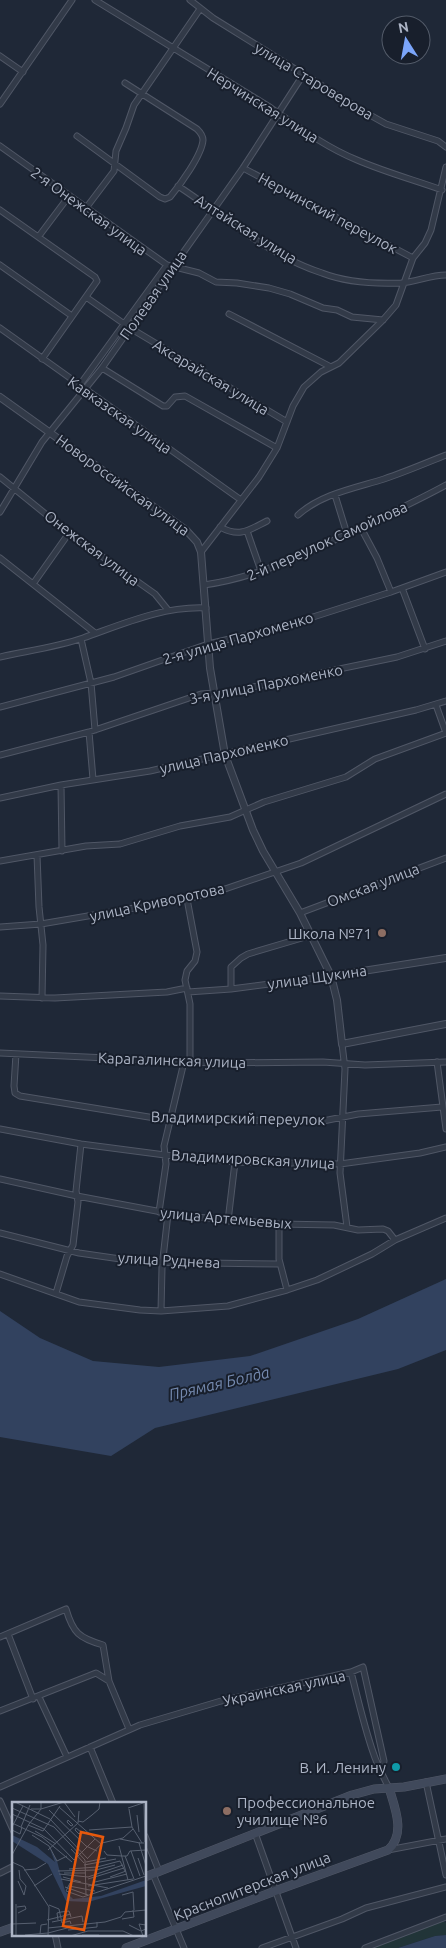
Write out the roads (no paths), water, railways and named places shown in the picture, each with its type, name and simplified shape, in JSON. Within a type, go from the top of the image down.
[{"type":"main road","points":[[152,1874],[363,1791],[446,1779]]},
{"type":"main road","points":[[388,1850],[396,1840],[399,1830],[389,1788]]},
{"type":"main road","name":"Краснопитерская улица","points":[[126,1948],[388,1850]]},
{"type":"main road","points":[[0,1932],[12,1928]]},
{"type":"street","points":[[0,104],[72,0]]},
{"type":"street","name":"Нерчинская улица","points":[[95,0],[311,136],[357,160],[442,190]]},
{"type":"street","name":"улица Староверова","points":[[190,0],[200,9],[302,75],[386,124],[438,141],[446,147]]},
{"type":"street","points":[[86,208],[111,177],[115,165],[116,151],[134,105],[200,9]]},
{"type":"street","points":[[0,56],[23,72]]},
{"type":"street","name":"Полевая улица","points":[[0,512],[50,432],[102,368],[127,326],[173,267],[243,168],[302,75]]},
{"type":"street","points":[[77,136],[165,199],[170,197],[196,158],[203,140],[201,134],[197,129],[125,83]]},
{"type":"street","name":"2-я Онежская улица","points":[[0,146],[167,265],[199,273],[216,282],[269,288],[290,294],[323,308],[337,310],[352,317],[383,320]]},
{"type":"street","points":[[201,552],[258,477],[276,448],[297,396],[304,387],[321,372],[339,363],[396,305],[402,283],[413,258],[425,243],[431,230],[446,167]]},
{"type":"street","name":"Нерчинский переулок","points":[[243,168],[413,258]]},
{"type":"street","name":"Алтайская улица","points":[[178,186],[272,250],[322,274],[339,278],[402,283],[432,276],[446,275]]},
{"type":"street","points":[[39,236],[69,196]]},
{"type":"street","points":[[0,210],[39,236],[97,281],[42,359]]},
{"type":"street","points":[[0,265],[72,316]]},
{"type":"street","points":[[79,386],[127,326],[167,265]]},
{"type":"street","name":"Аксарайская улица","points":[[86,297],[127,326],[286,422]]},
{"type":"street","points":[[229,314],[330,367]]},
{"type":"street","name":"Кавказская улица","points":[[0,328],[84,390],[241,500]]},
{"type":"street","points":[[102,368],[163,406],[167,406],[175,397],[185,396],[276,448]]},
{"type":"street","name":"Новороссийская улица","points":[[0,397],[186,530],[197,542],[201,552],[208,644],[214,692],[225,755],[245,811],[263,851],[300,912],[331,976],[337,1000],[342,1044]]},
{"type":"street","points":[[298,515],[312,504],[446,455]]},
{"type":"street","name":"Онежская улица","points":[[0,477],[69,533],[154,594],[168,610]]},
{"type":"street","name":"2-й переулок Самойлова","points":[[204,585],[244,578],[325,545],[446,486]]},
{"type":"street","points":[[335,495],[347,534]]},
{"type":"street","points":[[220,527],[231,533],[238,533],[247,531],[267,521]]},
{"type":"street","points":[[361,528],[377,558],[391,592]]},
{"type":"street","points":[[247,531],[261,571]]},
{"type":"street","points":[[33,584],[69,533]]},
{"type":"street","points":[[0,558],[95,633]]},
{"type":"street","name":"2-я улица Пархоменко","points":[[0,707],[114,677],[208,644],[285,626],[446,572]]},
{"type":"street","points":[[402,588],[424,649]]},
{"type":"street","points":[[0,657],[81,639],[168,610],[187,607],[206,608]]},
{"type":"street","points":[[81,639],[91,683],[93,779]]},
{"type":"street","name":"3-я улица Пархоменко","points":[[0,755],[92,731],[201,694],[229,692],[397,657],[446,641]]},
{"type":"street","name":"улица Пархоменко","points":[[0,798],[93,779],[150,771],[225,755],[446,701]]},
{"type":"street","points":[[0,861],[86,846],[120,844],[180,826],[230,817],[264,802],[346,777],[376,759],[446,733],[436,704]]},
{"type":"street","points":[[61,785],[62,850]]},
{"type":"street","name":"улица Криворотова","points":[[0,927],[41,924],[187,898],[225,889],[301,863],[446,794]]},
{"type":"street","points":[[37,855],[43,945],[42,998]]},
{"type":"street","name":"Омская улица","points":[[300,912],[446,858]]},
{"type":"street","points":[[159,1212],[166,1164],[164,1146],[187,1062],[192,1036],[188,990],[185,980],[187,971],[195,961],[197,952],[187,898]]},
{"type":"street","points":[[230,989],[231,967],[241,958],[312,935]]},
{"type":"street","name":"улица Щукина","points":[[0,996],[42,998],[230,989],[446,958]]},
{"type":"street","points":[[347,1227],[340,1164],[344,1063],[342,1044],[446,1024]]},
{"type":"street","name":"Карагалинская улица","points":[[0,1053],[187,1062],[344,1063],[365,1065],[446,1062]]},
{"type":"street","name":"Владимирский переулок","points":[[16,1054],[14,1086],[15,1092],[20,1096],[161,1119],[323,1121],[343,1116],[442,1107]]},
{"type":"street","points":[[437,1062],[446,1129]]},
{"type":"street","name":"Владимировская улица","points":[[0,1128],[81,1144],[235,1162],[340,1164],[420,1153],[446,1147]]},
{"type":"street","points":[[56,1293],[67,1256],[73,1245],[78,1202],[81,1144]]},
{"type":"street","points":[[228,1221],[235,1162]]},
{"type":"street","name":"улица Артемьевых","points":[[0,1180],[168,1214],[228,1221],[318,1224],[365,1230],[383,1229],[388,1231],[395,1240]]},
{"type":"street","points":[[161,1311],[162,1263],[168,1214]]},
{"type":"street","points":[[0,1274],[79,1302],[161,1311],[228,1306],[287,1290],[348,1266],[395,1240],[446,1218]]},
{"type":"street","points":[[279,1224],[280,1264],[287,1290]]},
{"type":"street","name":"улица Руднева","points":[[0,1234],[70,1250],[141,1262],[280,1264]]},
{"type":"street","points":[[0,1637],[66,1609],[71,1627],[88,1640],[103,1645],[109,1681],[129,1729]]},
{"type":"street","points":[[8,1634],[33,1699]]},
{"type":"street","points":[[351,1672],[363,1666],[384,1761],[382,1770]]},
{"type":"street","name":"Украинская улица","points":[[0,1787],[129,1729],[175,1713],[351,1672],[367,1733],[377,1763],[389,1788]]},
{"type":"street","points":[[0,1711],[96,1673],[109,1681]]},
{"type":"street","points":[[39,1697],[67,1758]]},
{"type":"street","points":[[90,1747],[113,1802]]},
{"type":"street","points":[[426,1782],[446,1875]]},
{"type":"street","points":[[0,1801],[12,1828]]},
{"type":"street","points":[[255,1833],[296,1948]]},
{"type":"street","name":"Краснопитерская улица","points":[[388,1850],[446,1839]]},
{"type":"street","points":[[146,1841],[152,1874],[184,1948]]},
{"type":"street","points":[[0,1873],[12,1867]]},
{"type":"street","points":[[262,1948],[387,1902],[446,1887]]},
{"type":"street","points":[[365,1948],[446,1917]]},
{"type":"water","name":"Прямая Болда","points":[[446,1279],[446,1350],[398,1369],[155,1428],[111,1456],[0,1437],[0,1311],[40,1338],[93,1361],[159,1367],[250,1356],[358,1319]]},
{"type":"water","points":[[446,1935],[446,1948],[398,1948],[435,1936]]},
{"type":"place","name":"Школа №71","points":[[382,933]]},
{"type":"place","name":"В. И. Ленину","points":[[396,1767]]},
{"type":"place","name":"Профессиональное училище №6","points":[[227,1811]]}]
